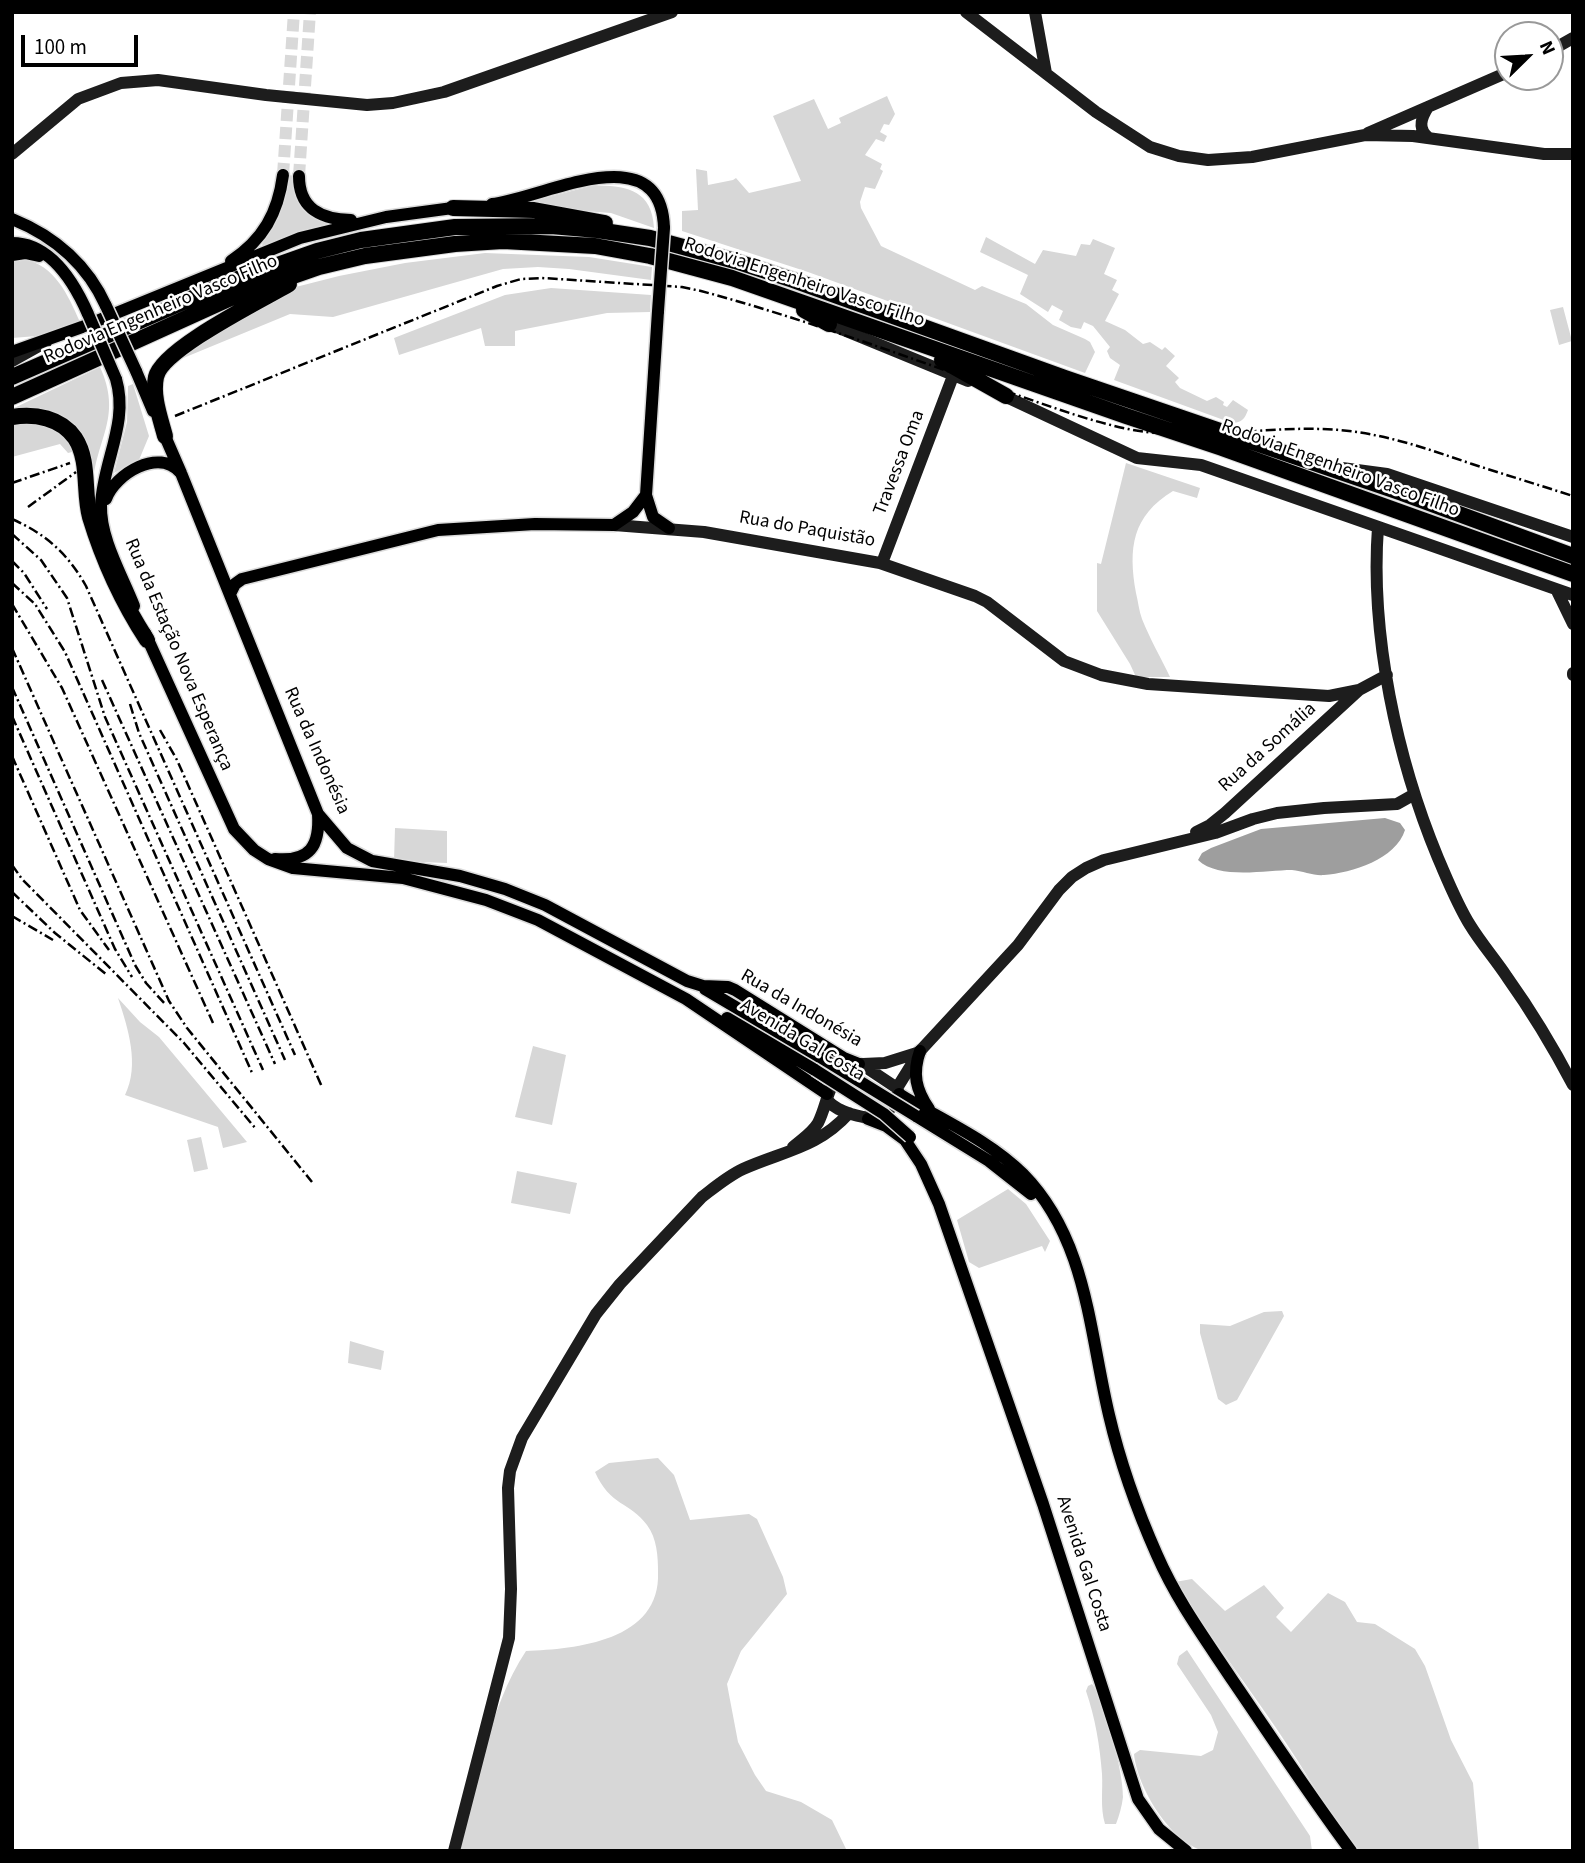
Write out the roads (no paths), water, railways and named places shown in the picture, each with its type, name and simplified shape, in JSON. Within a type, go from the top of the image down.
[{"type":"highway","points":[[453,208],[554,212],[614,225],[650,238]]},
{"type":"highway","name":"Rodovia Engenheiro Vasco Filho","points":[[12,377],[229,282],[317,251],[361,240],[456,227],[503,225],[586,229],[650,238],[793,280],[1573,555]]},
{"type":"highway","name":"Rodovia Engenheiro Vasco Filho","points":[[12,397],[233,297],[319,267],[365,256],[443,245],[503,241],[595,246],[650,256],[772,291],[1573,574]]},
{"type":"highway","points":[[164,436],[155,389],[156,374],[162,364],[215,327],[319,267]]},
{"type":"highway","points":[[772,291],[829,324]]},
{"type":"highway","points":[[864,323],[954,365],[1006,396]]},
{"type":"highway","points":[[12,417],[36,415],[47,418],[75,438],[84,463],[93,525],[124,602],[148,640]]},
{"type":"main road","points":[[12,153],[78,99],[104,88],[139,80],[181,82],[256,94],[367,105],[393,103],[444,92],[672,12]]},
{"type":"main road","points":[[966,12],[1097,112],[1150,147],[1196,159],[1252,157],[1365,135],[1413,136],[1544,154],[1573,154]]},
{"type":"main road","points":[[1035,12],[1046,73]]},
{"type":"main road","points":[[1365,135],[1494,78]]},
{"type":"main road","points":[[1428,107],[1422,116],[1421,125],[1422,131],[1429,138]]},
{"type":"main road","points":[[1410,115],[1407,125],[1413,136]]},
{"type":"main road","points":[[180,286],[234,259],[258,237],[274,215],[282,175]]},
{"type":"main road","points":[[299,176],[300,189],[315,212],[325,217],[355,220],[504,203],[597,177],[619,176],[634,180],[651,192],[660,204],[664,228],[646,495],[653,517],[668,528]]},
{"type":"main road","points":[[12,352],[300,238],[386,217]]},
{"type":"main road","name":"Rua da Indonésia","points":[[12,219],[41,233],[71,255],[94,282],[181,473],[318,814],[340,842],[372,861],[480,880],[545,905],[699,985],[735,990],[844,1058],[860,1064],[898,1091]]},
{"type":"main road","points":[[12,243],[38,249],[50,259]]},
{"type":"main road","points":[[12,254],[26,253],[50,259]]},
{"type":"main road","name":"Rua da Estação Nova Esperança","points":[[50,259],[75,286],[120,391],[121,412],[105,481],[102,518],[106,535],[148,640],[234,829],[248,845],[268,859]]},
{"type":"main road","name":"Rodovia Engenheiro Vasco Filho","points":[[829,324],[1006,396],[1137,458],[1201,465],[1378,527]]},
{"type":"main road","points":[[12,346],[48,340]]},
{"type":"main road","points":[[12,361],[48,340]]},
{"type":"main road","name":"Travessa Oma","points":[[882,564],[953,376]]},
{"type":"main road","points":[[102,518],[110,490],[115,482],[130,471],[149,464],[165,464],[177,468],[181,473]]},
{"type":"main road","points":[[1317,465],[1387,474],[1573,537]]},
{"type":"main road","points":[[614,525],[633,512],[646,495]]},
{"type":"main road","name":"Rua do Paquistão","points":[[230,594],[235,584],[242,579],[438,530],[535,524],[668,528],[882,564],[959,589],[987,602],[1064,661],[1101,675],[1148,684],[1329,696],[1359,690]]},
{"type":"main road","points":[[1573,595],[1378,527],[1379,621],[1387,676],[1413,795],[1465,916],[1541,1027],[1573,1085]]},
{"type":"main road","points":[[1556,589],[1573,624]]},
{"type":"main road","name":"Rua da Somália","points":[[1172,843],[1210,825],[1359,690],[1387,676]]},
{"type":"main road","points":[[1329,696],[1335,702],[1335,713]]},
{"type":"main road","points":[[868,1119],[886,1114],[893,1107],[898,1091],[920,1052],[1018,945],[1072,877],[1104,860],[1215,832],[1253,819],[1311,809],[1397,804],[1413,795]]},
{"type":"main road","points":[[1242,798],[1245,813],[1253,819]]},
{"type":"main road","points":[[268,859],[291,859],[312,850],[319,829],[318,814]]},
{"type":"main road","points":[[268,859],[293,869],[403,878],[502,905],[578,940],[685,999]]},
{"type":"main road","points":[[699,985],[820,1056],[1007,1173],[1056,1218]]},
{"type":"main road","name":"Avenida Gal Costa","points":[[685,999],[719,1014],[815,1070],[872,1106],[910,1137],[931,1170],[951,1220],[961,1252],[964,1274]]},
{"type":"main road","name":"Avenida Gal Costa","points":[[685,999],[827,1097],[836,1108],[895,1132],[905,1140],[921,1164],[939,1204],[964,1274],[1075,1601],[1138,1799],[1159,1829],[1186,1851]]},
{"type":"main road","points":[[920,1052],[916,1062],[915,1080],[919,1094],[931,1113]]},
{"type":"main road","name":"Rua da Indonésia","points":[[788,1152],[814,1128],[837,1075],[860,1064],[885,1063],[920,1052]]},
{"type":"main road","points":[[898,1091],[998,1153],[1021,1172],[1056,1218],[1083,1284],[1109,1414],[1156,1554],[1191,1620],[1312,1799],[1351,1851]]},
{"type":"main road","points":[[454,1851],[509,1638],[511,1589],[508,1488],[510,1471],[522,1438],[596,1314],[620,1284],[702,1197],[741,1170],[819,1139],[849,1113]]},
{"type":"tunnel","points":[[283,175],[294,12]]},
{"type":"tunnel","points":[[299,176],[310,12]]},
{"type":"railway","points":[[175,416],[497,286],[521,279],[542,278],[682,287],[701,291],[809,323],[1075,415],[1128,429],[1181,434],[1286,429],[1356,432],[1423,448],[1573,496]]},
{"type":"railway","points":[[12,483],[70,463]]},
{"type":"railway","points":[[28,507],[76,472]]},
{"type":"railway","points":[[12,519],[55,546],[72,564],[86,586],[295,1055]]},
{"type":"railway","points":[[12,534],[41,560],[67,598],[105,717],[263,1070]]},
{"type":"railway","points":[[12,561],[24,573],[47,609]]},
{"type":"railway","points":[[12,583],[35,604],[65,652],[253,1075]]},
{"type":"railway","points":[[12,604],[62,688],[213,1023]]},
{"type":"railway","points":[[12,648],[169,1001],[187,1028],[312,1182]]},
{"type":"railway","points":[[102,680],[275,1064]]},
{"type":"railway","points":[[12,687],[135,965],[146,983],[165,1004]]},
{"type":"railway","points":[[130,704],[139,733],[285,1060]]},
{"type":"railway","points":[[12,716],[115,949],[132,977]]},
{"type":"railway","points":[[160,730],[177,760],[322,1087]]},
{"type":"railway","points":[[12,756],[80,910],[109,950]]},
{"type":"railway","points":[[12,865],[22,879],[184,1043],[256,1129]]},
{"type":"railway","points":[[12,892],[55,933],[107,975]]},
{"type":"railway","points":[[12,916],[53,940]]}]
